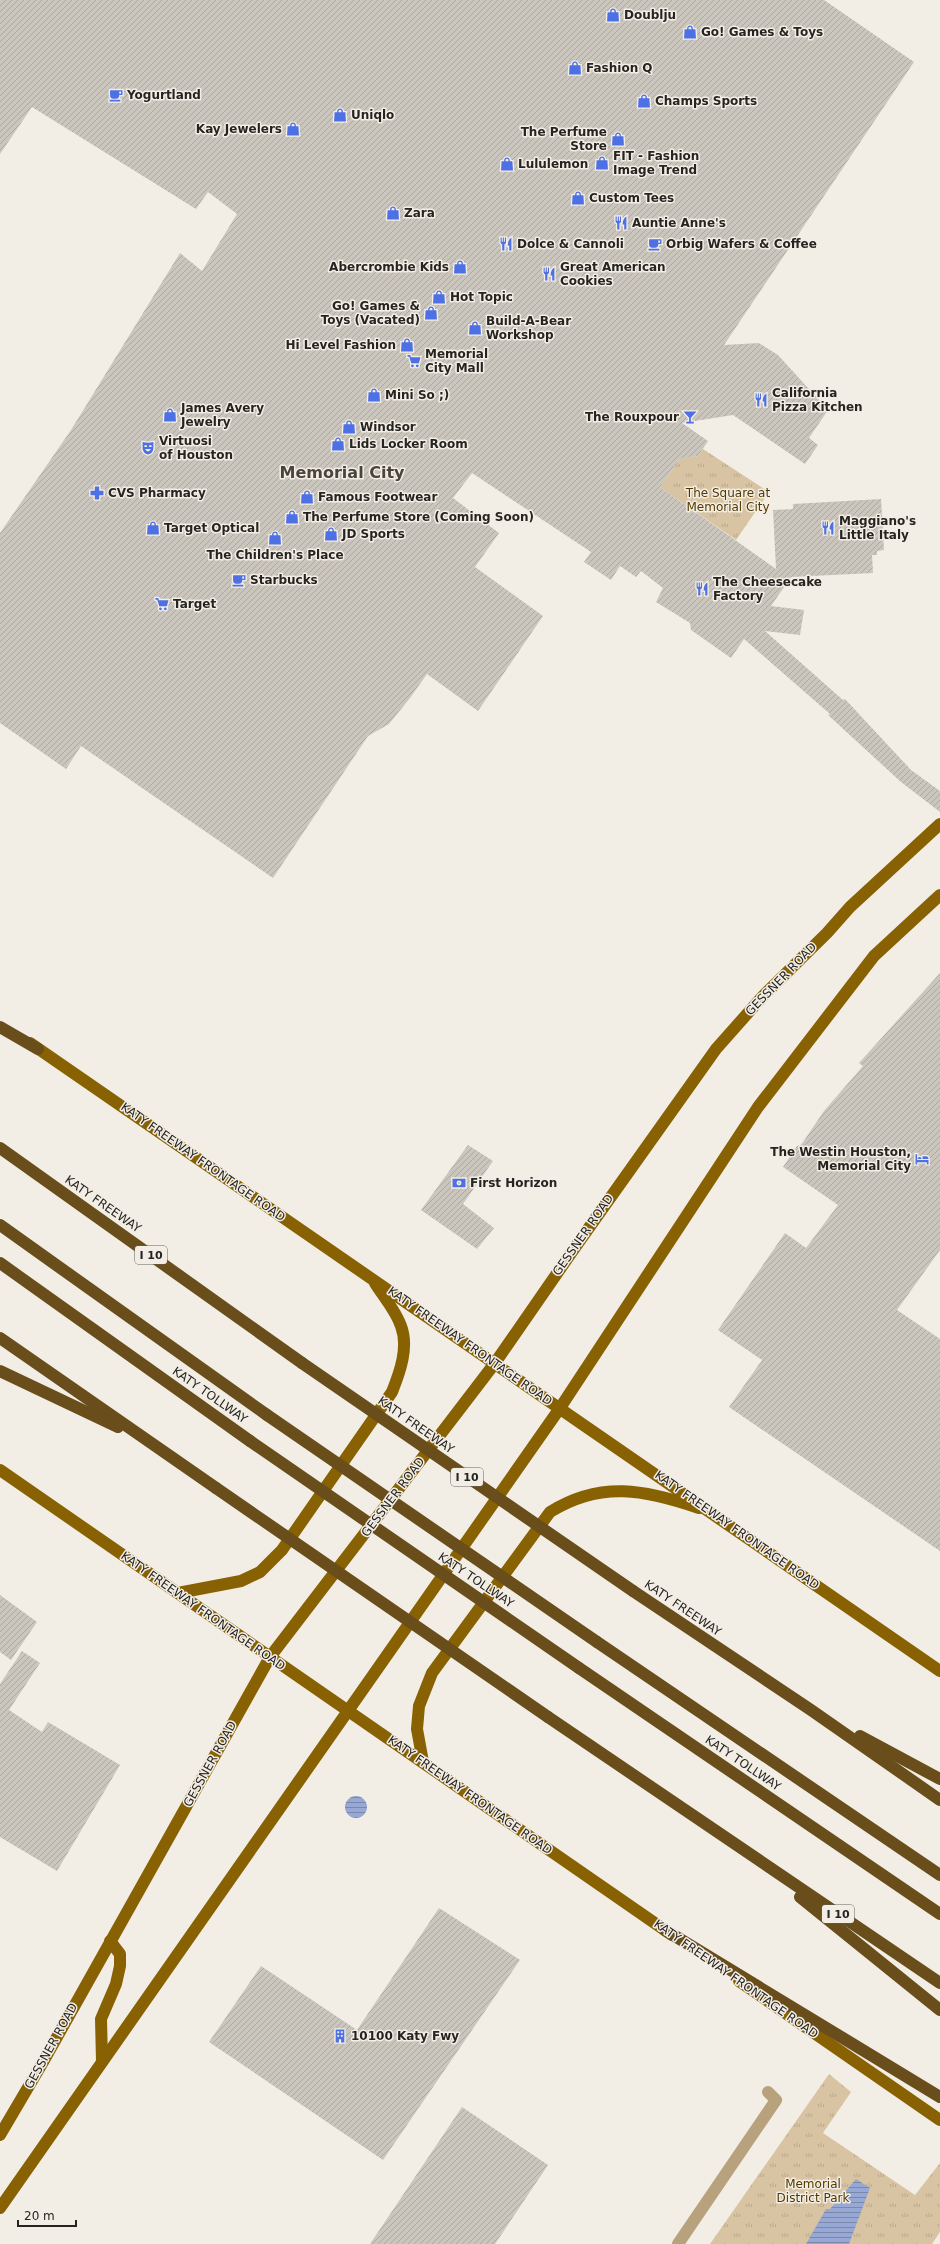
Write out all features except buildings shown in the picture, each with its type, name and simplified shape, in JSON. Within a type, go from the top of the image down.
[{"type":"highway","points":[[0,1027],[38,1048]]},
{"type":"highway","name":"KATY FREEWAY","points":[[0,1148],[302,1363],[633,1591],[812,1710],[940,1800]]},
{"type":"highway","name":"KATY TOLLWAY","points":[[0,1225],[267,1415],[940,1876]]},
{"type":"highway","name":"KATY TOLLWAY","points":[[0,1264],[250,1441],[579,1668],[940,1914]]},
{"type":"highway","name":"I 10","points":[[0,1338],[737,1846],[940,1983]]},
{"type":"highway","points":[[0,1371],[150,1442]]},
{"type":"highway","points":[[812,1710],[940,1779]]},
{"type":"highway","points":[[737,1846],[940,2010]]},
{"type":"highway","points":[[665,1930],[940,2097]]},
{"type":"main road","name":"GESSNER ROAD","points":[[0,2135],[40,2067],[270,1657],[495,1363],[716,1049],[763,996],[827,933],[850,907],[940,824]]},
{"type":"main road","points":[[0,2208],[560,1408],[758,1107],[874,956],[940,895]]},
{"type":"main road","name":"KATY FREEWAY FRONTAGE ROAD","points":[[0,1021],[940,1671]]},
{"type":"main road","points":[[178,1593],[241,1581],[260,1572],[282,1550],[392,1392],[400,1372],[404,1351],[401,1326],[372,1278]]},
{"type":"main road","name":"KATY FREEWAY FRONTAGE ROAD","points":[[0,1470],[940,2120]]},
{"type":"main road","points":[[423,1762],[417,1729],[419,1706],[432,1673],[550,1512],[569,1500],[608,1491],[636,1492],[663,1496],[713,1513]]},
{"type":"main road","points":[[102,2061],[101,2019],[116,1984],[120,1966],[120,1954],[110,1941]]},
{"type":"street","points":[[678,2244],[776,2100],[768,2092]]},
{"type":"green space","name":"The Square at Memorial City","points":[[703,449],[769,492],[736,540],[660,487],[680,459],[698,456]]},
{"type":"green space","name":"Memorial District Park","points":[[829,2074],[851,2092],[823,2133],[915,2195],[940,2163],[940,2232],[932,2244],[710,2244]]},
{"type":"water","points":[[352,1796],[360,1796],[367,1803],[367,1811],[360,1818],[352,1818],[345,1811],[345,1803]]},
{"type":"water","points":[[856,2179],[870,2188],[849,2244],[806,2244],[826,2209],[830,2209]]},
{"type":"place","name":"Doublju","points":[[613,15]]},
{"type":"place","name":"Go! Games & Toys","points":[[690,32]]},
{"type":"place","name":"Fashion Q","points":[[575,68]]},
{"type":"place","name":"Yogurtland","points":[[116,95]]},
{"type":"place","name":"Champs Sports","points":[[644,101]]},
{"type":"place","name":"Uniqlo","points":[[340,115]]},
{"type":"place","name":"Kay Jewelers","points":[[293,129]]},
{"type":"place","name":"The Perfume Store","points":[[618,139]]},
{"type":"place","name":"FIT - Fashion Image Trend","points":[[602,163]]},
{"type":"place","name":"Lululemon","points":[[507,164]]},
{"type":"place","name":"Custom Tees","points":[[578,198]]},
{"type":"place","name":"Zara","points":[[393,213]]},
{"type":"place","name":"Auntie Anne's","points":[[621,223]]},
{"type":"place","name":"Dolce & Cannoli","points":[[506,244]]},
{"type":"place","name":"Orbig Wafers & Coffee","points":[[655,244]]},
{"type":"place","name":"Abercrombie Kids","points":[[460,267]]},
{"type":"place","name":"Great American Cookies","points":[[549,274]]},
{"type":"place","name":"Hot Topic","points":[[439,297]]},
{"type":"place","name":"Go! Games & Toys (Vacated)","points":[[431,313]]},
{"type":"place","name":"Build-A-Bear Workshop","points":[[475,328]]},
{"type":"place","name":"Hi Level Fashion","points":[[407,345]]},
{"type":"place","name":"Memorial City Mall","points":[[414,361]]},
{"type":"place","name":"Mini So ;)","points":[[374,395]]},
{"type":"place","name":"California Pizza Kitchen","points":[[761,400]]},
{"type":"place","name":"James Avery Jewelry","points":[[170,415]]},
{"type":"place","name":"The Rouxpour","points":[[690,417]]},
{"type":"place","name":"Windsor","points":[[349,427]]},
{"type":"place","name":"Lids Locker Room","points":[[338,444]]},
{"type":"place","name":"Virtuosi of Houston","points":[[148,448]]},
{"type":"place","name":"CVS Pharmacy","points":[[97,493]]},
{"type":"place","name":"Famous Footwear","points":[[307,497]]},
{"type":"place","name":"The Perfume Store (Coming Soon)","points":[[292,517]]},
{"type":"place","name":"Target Optical","points":[[153,528]]},
{"type":"place","name":"Maggiano's Little Italy","points":[[828,528]]},
{"type":"place","name":"JD Sports","points":[[331,534]]},
{"type":"place","name":"The Children's Place","points":[[275,538]]},
{"type":"place","name":"Starbucks","points":[[239,580]]},
{"type":"place","name":"The Cheesecake Factory","points":[[702,589]]},
{"type":"place","name":"Target","points":[[162,604]]},
{"type":"place","name":"The Westin Houston, Memorial City","points":[[922,1159]]},
{"type":"place","name":"First Horizon","points":[[459,1183]]},
{"type":"place","name":"10100 Katy Fwy","points":[[340,2036]]},
{"type":"district","name":"Memorial City","points":[[342,472]]}]
